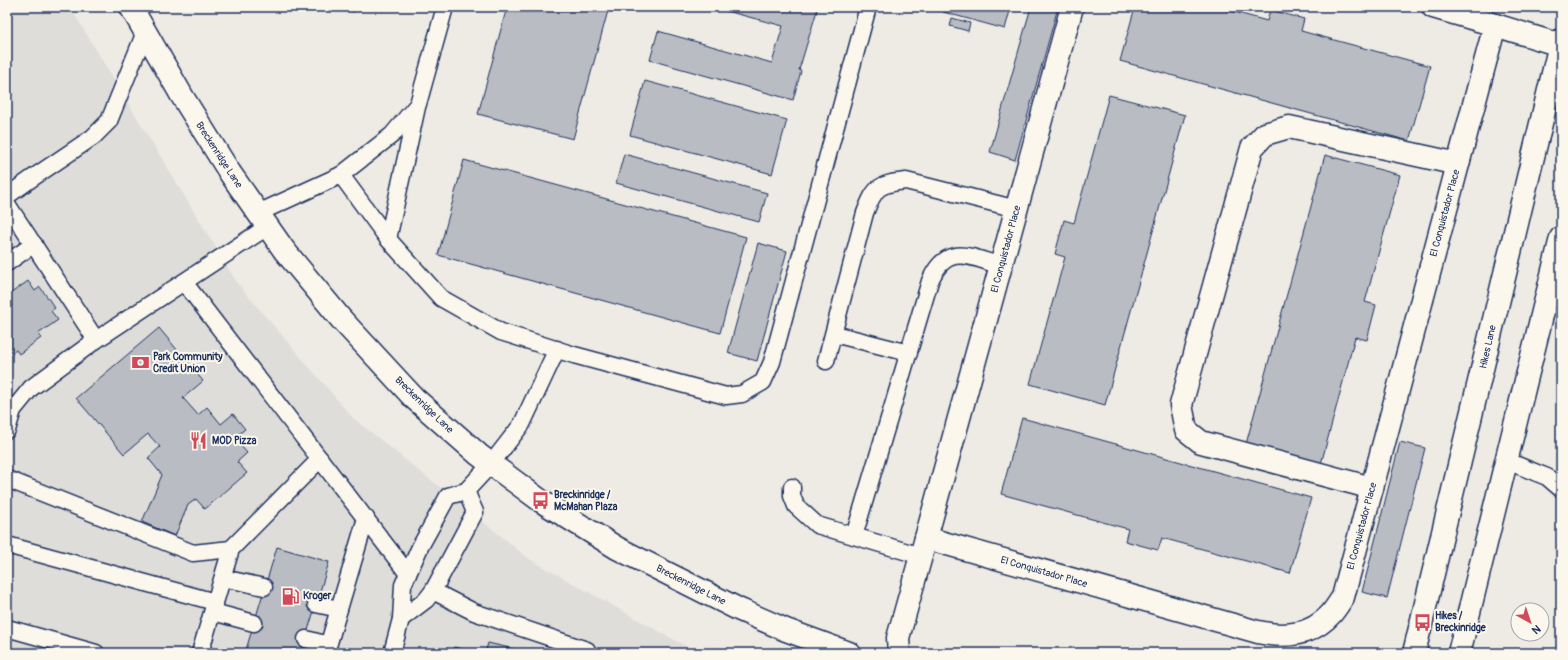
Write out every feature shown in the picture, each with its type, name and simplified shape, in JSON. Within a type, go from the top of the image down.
[{"type":"street","name":"Breckenridge Lane","points":[[131,7],[182,96],[230,173],[262,220],[284,250],[341,319],[414,398],[491,464],[541,501],[618,548],[738,609],[786,630],[849,653]]},
{"type":"street","name":"El Conquistador Place","points":[[899,653],[898,638],[1072,7]]},
{"type":"street","points":[[1433,7],[1560,43]]},
{"type":"street","name":"El Conquistador Place","points":[[924,547],[1276,636],[1296,634],[1315,627],[1331,614],[1343,597],[1496,25]]},
{"type":"street","name":"Hikes Lane","points":[[1414,653],[1560,43]]},
{"type":"street","points":[[1372,488],[1201,442],[1186,430],[1181,405],[1252,148],[1265,134],[1289,127],[1458,164]]},
{"type":"street","points":[[1460,653],[1466,622],[1561,238]]},
{"type":"lane","points":[[388,239],[418,104],[445,7]]},
{"type":"lane","points":[[341,175],[388,239],[441,298],[501,332],[726,396],[742,394],[763,382],[772,362],[868,7]]},
{"type":"lane","points":[[7,196],[93,137],[109,121],[145,32]]},
{"type":"lane","points":[[7,430],[13,410],[31,388],[96,340],[184,282],[262,220],[341,175],[392,135],[418,104]]},
{"type":"lane","points":[[826,361],[865,213],[872,195],[881,186],[888,183],[906,181],[1017,209]]},
{"type":"lane","points":[[7,204],[96,340]]},
{"type":"lane","points":[[7,263],[34,244]]},
{"type":"lane","points":[[854,536],[934,270],[950,256],[963,255],[1001,266]]},
{"type":"lane","points":[[184,282],[408,574]]},
{"type":"lane","points":[[834,334],[909,352]]},
{"type":"lane","points":[[392,653],[401,619],[403,585],[420,547],[448,496],[466,491],[491,464],[522,424],[557,349]]},
{"type":"lane","points":[[200,653],[232,550],[320,459]]},
{"type":"lane","points":[[1507,461],[1548,477],[1561,489]]},
{"type":"lane","points":[[7,479],[193,553],[232,550]]},
{"type":"lane","points":[[792,487],[792,496],[796,506],[817,525],[854,536],[924,547]]},
{"type":"lane","points":[[401,619],[426,600],[433,591],[476,512],[466,491]]},
{"type":"lane","points":[[306,639],[327,649],[366,518]]},
{"type":"lane","points":[[7,545],[214,607],[254,623]]},
{"type":"lane","points":[[223,578],[264,587]]},
{"type":"lane","points":[[433,591],[474,612],[588,652]]},
{"type":"lane","points":[[316,604],[339,609]]},
{"type":"lane","points":[[7,628],[96,653]]},
{"type":"shaded area","points":[[7,7],[70,7],[237,283],[353,418],[531,560],[698,653],[7,653]]},
{"type":"building","points":[[335,7],[355,7],[354,12]]},
{"type":"building","points":[[507,7],[609,7],[573,139],[478,114]]},
{"type":"building","points":[[711,7],[818,7],[799,70],[801,71],[793,100],[650,60],[658,31],[772,63],[783,26]]},
{"type":"building","points":[[945,7],[1011,7],[1005,29],[943,12]]},
{"type":"building","points":[[1031,7],[1045,7],[1057,11],[1015,160],[990,152]]},
{"type":"building","points":[[1135,7],[1216,7],[1267,21],[1270,10],[1304,19],[1301,31],[1430,66],[1409,141],[1120,61]]},
{"type":"building","points":[[952,18],[970,23],[968,31],[950,26]]},
{"type":"building","points":[[645,81],[787,120],[772,174],[630,135]]},
{"type":"building","points":[[1109,95],[1185,115],[1105,405],[1030,384],[1065,257],[1055,254],[1064,220],[1074,223]]},
{"type":"building","points":[[624,154],[767,193],[759,222],[616,183]]},
{"type":"building","points":[[1325,155],[1400,175],[1365,302],[1376,305],[1367,340],[1355,337],[1321,464],[1246,444]]},
{"type":"building","points":[[464,160],[746,237],[720,333],[438,255]]},
{"type":"building","points":[[758,243],[787,251],[757,361],[728,353]]},
{"type":"building","points":[[28,281],[35,291],[40,287],[55,308],[51,311],[58,320],[38,334],[41,338],[19,354],[16,350],[7,357],[7,296]]},
{"type":"building","points":[[159,328],[203,381],[183,398],[198,415],[207,407],[221,424],[233,414],[245,429],[234,438],[247,453],[237,462],[247,473],[205,509],[196,499],[188,505],[175,536],[142,522],[162,475],[148,458],[160,447],[148,434],[124,454],[76,398]]},
{"type":"building","points":[[1022,418],[1311,498],[1290,573],[1162,538],[1158,550],[1125,541],[1128,529],[1001,494]]},
{"type":"building","points":[[1400,442],[1425,448],[1387,598],[1362,592]]},
{"type":"building","name":"Kroger","points":[[277,547],[329,562],[301,653],[245,653]]},
{"type":"building","points":[[1561,635],[1561,653],[1557,653]]},
{"type":"building","points":[[488,643],[527,652],[485,653]]},
{"type":"building","points":[[454,647],[480,653],[452,653]]},
{"type":"place","name":"Park Community Credit Union","points":[[140,363]]},
{"type":"place","name":"MOD Pizza","points":[[199,441]]},
{"type":"place","name":"Breckinridge / McMahan Plaza","points":[[541,501]]},
{"type":"place","name":"Kroger","points":[[290,596]]},
{"type":"place","name":"Hikes / Breckinridge","points":[[1422,622]]}]
